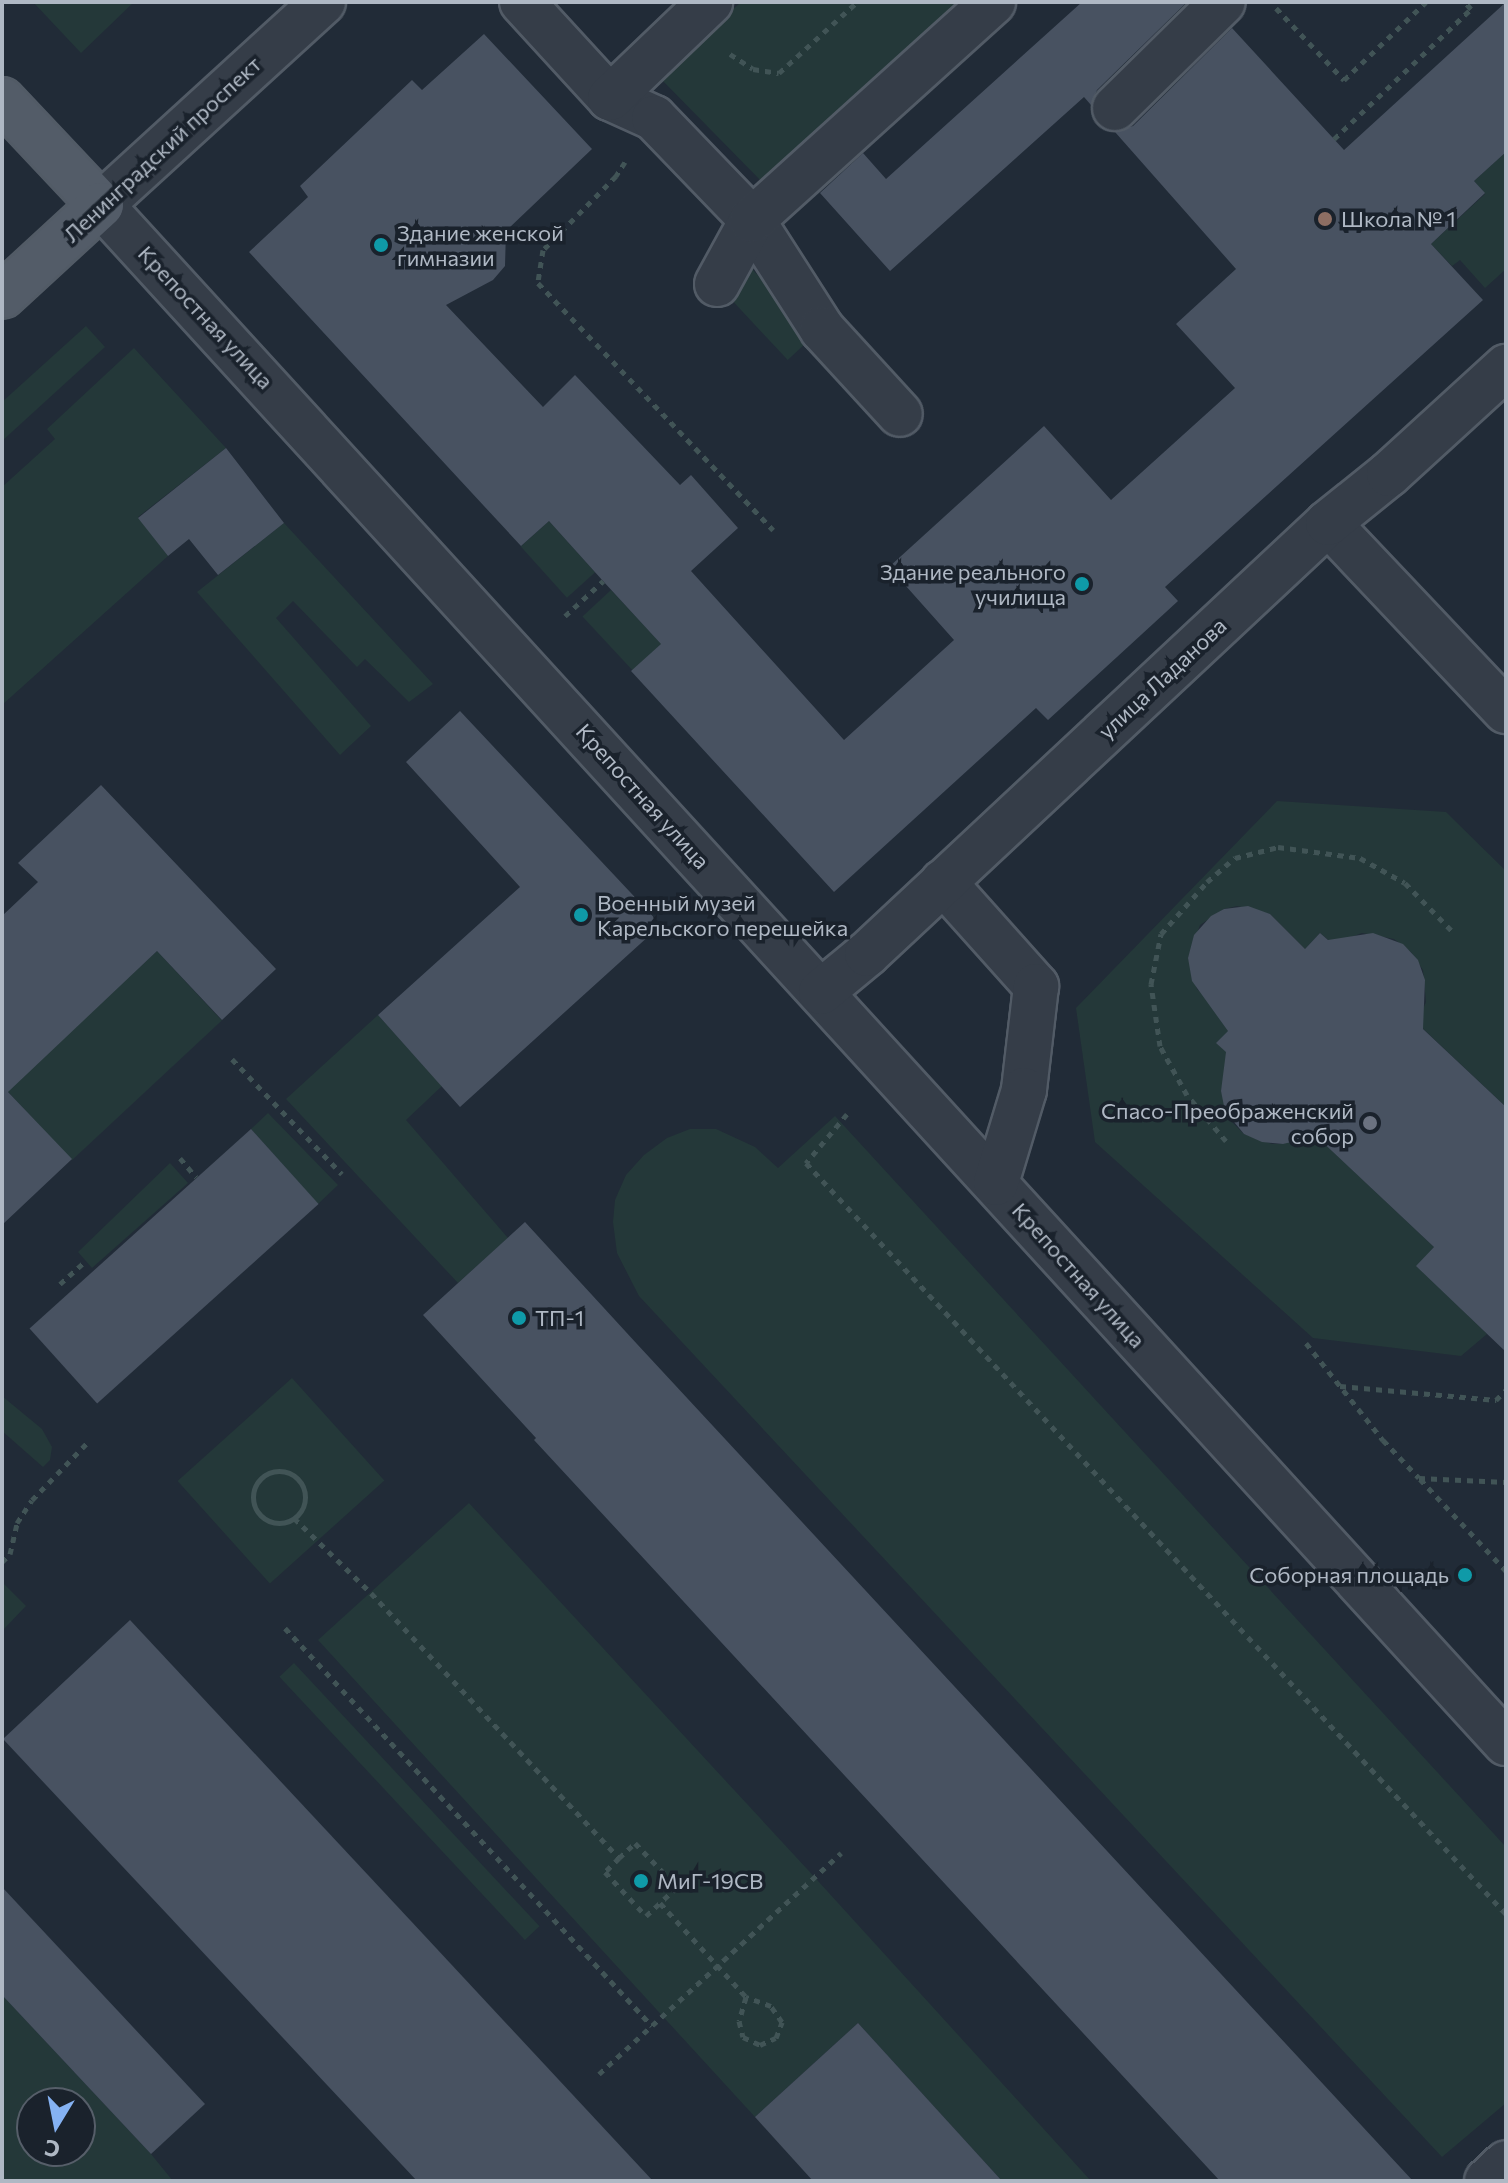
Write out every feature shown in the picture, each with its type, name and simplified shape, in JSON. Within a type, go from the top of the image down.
[{"type":"main road","name":"Крепостная улица","points":[[2,100],[101,205]]},
{"type":"main road","name":"Ленинградский проспект","points":[[2,296],[101,205]]},
{"type":"street","name":"Ленинградский проспект","points":[[101,205],[323,2]]},
{"type":"street","points":[[522,2],[610,98],[654,118],[752,220],[822,329],[900,414]]},
{"type":"street","points":[[717,284],[752,220],[993,2]]},
{"type":"street","points":[[1115,108],[1223,2]]},
{"type":"street","points":[[610,98],[700,12]]},
{"type":"street","name":"Крепостная улица","points":[[101,205],[1506,1743]]},
{"type":"street","name":"улица Ладанова","points":[[821,992],[1328,523],[1389,474],[1506,367]]},
{"type":"street","points":[[1328,523],[1505,707]]},
{"type":"street","points":[[943,882],[1036,986],[1024,1090],[996,1183]]},
{"type":"street","points":[[1487,2181],[1506,2163]]},
{"type":"path","points":[[700,12],[703,35],[753,69],[779,73],[857,2]]},
{"type":"path","points":[[1271,2],[1344,80],[1426,2]]},
{"type":"path","points":[[1334,139],[1471,9],[1465,2]]},
{"type":"path","points":[[654,118],[616,176],[543,250],[538,283],[773,530]]},
{"type":"path","points":[[565,616],[603,581]]},
{"type":"path","points":[[1226,1141],[1187,1095],[1160,1046],[1151,984],[1161,934],[1207,882],[1235,858],[1278,847],[1360,858],[1405,883],[1453,932]]},
{"type":"path","points":[[232,1059],[342,1174]]},
{"type":"path","points":[[847,1114],[806,1163],[1506,1914]]},
{"type":"path","points":[[180,1158],[196,1177]]},
{"type":"path","points":[[60,1284],[83,1263]]},
{"type":"path","points":[[1306,1343],[1419,1478],[1506,1571]]},
{"type":"path","points":[[1339,1386],[1496,1400],[1506,1390]]},
{"type":"path","points":[[2,1562],[10,1554],[17,1523],[32,1500],[90,1440]]},
{"type":"path","points":[[274,1471],[288,1472],[300,1482],[305,1495],[302,1510],[294,1518],[280,1523],[269,1521],[258,1513],[253,1501],[254,1488],[261,1477],[274,1471]]},
{"type":"path","points":[[1419,1478],[1506,1482]]},
{"type":"path","points":[[294,1518],[371,1593],[619,1858]]},
{"type":"path","points":[[285,1628],[652,2026]]},
{"type":"path","points":[[635,1843],[677,1887],[660,1903],[646,1916],[605,1872],[635,1843]]},
{"type":"path","points":[[599,2074],[841,1853]]},
{"type":"path","points":[[660,1903],[746,1997],[771,2006],[782,2022],[776,2038],[760,2045],[743,2037],[739,2021],[746,1997]]},
{"type":"green space","points":[[33,2],[134,2],[81,53]]},
{"type":"green space","points":[[741,2],[967,2],[767,187],[659,77]]},
{"type":"green space","points":[[1506,152],[1506,269],[1485,288],[1460,260],[1452,266],[1431,244],[1485,194],[1474,181]]},
{"type":"green space","points":[[752,269],[814,336],[788,360],[726,294]]},
{"type":"green space","points":[[86,326],[105,347],[2,441],[2,402]]},
{"type":"green space","points":[[134,348],[226,448],[138,517],[168,556],[2,705],[2,487],[55,439],[47,429]]},
{"type":"green space","points":[[549,521],[595,572],[567,598],[521,546]]},
{"type":"green space","points":[[284,523],[433,684],[409,702],[365,659],[357,667],[293,601],[276,618],[371,726],[340,755],[197,592]]},
{"type":"green space","points":[[611,590],[661,644],[633,671],[582,617]]},
{"type":"green space","points":[[1277,801],[1446,812],[1506,871],[1506,1107],[1417,1023],[1426,1002],[1423,970],[1411,952],[1394,939],[1362,933],[1333,944],[1320,933],[1305,949],[1270,914],[1237,906],[1224,909],[1200,925],[1188,958],[1197,989],[1234,1025],[1217,1043],[1229,1054],[1221,1091],[1230,1120],[1244,1134],[1272,1144],[1283,1144],[1312,1132],[1434,1247],[1417,1266],[1487,1334],[1461,1356],[1313,1338],[1095,1142],[1076,1008]]},
{"type":"green space","points":[[157,951],[222,1020],[72,1160],[7,1091]]},
{"type":"green space","points":[[378,1015],[442,1086],[406,1120],[508,1238],[458,1283],[286,1099]]},
{"type":"green space","points":[[268,1113],[338,1185],[318,1204],[251,1129]]},
{"type":"green space","points":[[835,1116],[1506,1847],[1506,2103],[1442,2157],[639,1296],[617,1253],[613,1222],[615,1200],[626,1175],[644,1155],[667,1138],[690,1129],[716,1129],[755,1147],[778,1168]]},
{"type":"green space","points":[[170,1163],[188,1183],[92,1268],[78,1252]]},
{"type":"green space","points":[[292,1378],[384,1481],[270,1584],[178,1481]]},
{"type":"green space","points":[[2,1396],[42,1429],[52,1447],[50,1460],[43,1467],[2,1431]]},
{"type":"green space","points":[[469,1503],[1091,2181],[1002,2181],[858,2023],[755,2117],[318,1640]]},
{"type":"green space","points":[[4,1584],[26,1606],[2,1631],[2,1586]]},
{"type":"green space","points":[[294,1663],[540,1926],[525,1940],[279,1677]]},
{"type":"green space","points":[[2,1995],[88,2087],[16,2087],[16,2167],[96,2167],[96,2095],[173,2181],[2,2181]]},
{"type":"building","points":[[1082,2],[1187,2],[1097,90],[1091,105],[1084,97],[890,271],[820,193],[863,153],[886,179]]},
{"type":"building","points":[[1506,2],[1506,152],[1474,181],[1485,193],[1431,244],[1483,300],[1165,587],[1178,601],[1048,720],[1036,708],[834,892],[631,671],[661,644],[549,521],[521,546],[249,252],[308,197],[300,186],[412,80],[422,90],[484,34],[592,149],[506,231],[505,266],[493,280],[446,305],[543,407],[575,375],[680,485],[691,475],[738,528],[691,571],[844,740],[954,640],[889,567],[1044,426],[1111,500],[1235,388],[1176,324],[1236,269],[1115,132],[1133,126],[1232,28],[1344,150]]},
{"type":"building","points":[[226,448],[284,523],[218,575],[189,539],[168,556],[138,518]]},
{"type":"building","points":[[460,711],[661,925],[460,1107],[378,1015],[520,887],[406,762]]},
{"type":"building","points":[[101,785],[276,969],[222,1020],[157,951],[8,1092],[72,1159],[2,1225],[2,916],[38,882],[18,863]]},
{"type":"building","name":"Спасо-Преображенский собор","points":[[1248,906],[1270,914],[1305,949],[1320,933],[1328,940],[1373,933],[1403,944],[1418,960],[1425,980],[1423,1029],[1506,1107],[1506,1352],[1416,1266],[1434,1247],[1316,1136],[1283,1144],[1262,1142],[1244,1134],[1225,1111],[1221,1091],[1226,1052],[1216,1043],[1228,1031],[1192,981],[1188,958],[1194,935],[1211,916],[1224,909]]},
{"type":"building","points":[[251,1129],[319,1204],[97,1403],[30,1328]]},
{"type":"building","points":[[525,1222],[1413,2181],[1220,2181],[534,1440],[536,1438],[423,1315]]},
{"type":"building","points":[[130,1620],[653,2181],[417,2181],[3,1739]]},
{"type":"building","points":[[2,1887],[205,2104],[151,2154],[96,2095],[96,2087],[88,2087],[2,1995]]},
{"type":"building","points":[[858,2023],[1002,2181],[813,2181],[755,2117]]},
{"type":"place","name":"Школа № 1","points":[[1325,219]]},
{"type":"place","name":"Здание женской гимназии","points":[[381,245]]},
{"type":"place","name":"Здание реального училища","points":[[1082,584]]},
{"type":"place","name":"Военный музей Карельского перешейка","points":[[581,915]]},
{"type":"place","name":"Спасо-Преображенский собор","points":[[1370,1123]]},
{"type":"place","name":"ТП-1","points":[[519,1318]]},
{"type":"place","name":"Соборная площадь","points":[[1465,1575]]},
{"type":"place","name":"МиГ-19СВ","points":[[641,1881]]}]
